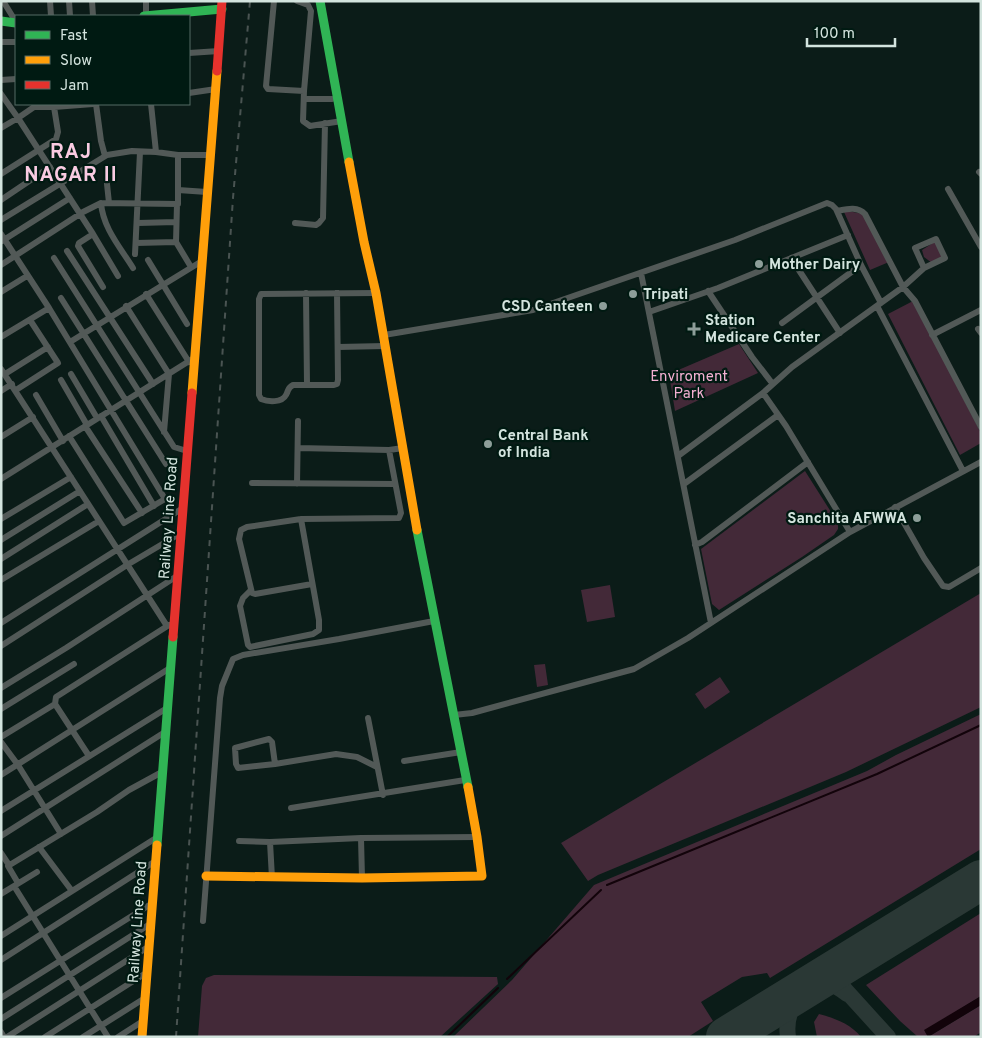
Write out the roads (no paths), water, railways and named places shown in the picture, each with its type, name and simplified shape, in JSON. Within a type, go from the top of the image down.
[{"type":"street","points":[[3,1],[15,21]]},
{"type":"street","points":[[50,1],[51,15]]},
{"type":"street","points":[[68,1],[70,15]]},
{"type":"street","points":[[92,1],[93,15]]},
{"type":"street","points":[[145,15],[146,1]]},
{"type":"street","points":[[274,1],[266,86],[268,89],[304,91]]},
{"type":"street","points":[[297,1],[308,5],[311,11],[303,119],[310,126],[342,121]]},
{"type":"street","points":[[206,876],[272,878],[481,877],[477,838],[434,621],[392,391],[384,335],[364,242],[320,1]]},
{"type":"street","points":[[152,15],[222,5]]},
{"type":"street","name":"Railway Line Road","points":[[142,1037],[170,668],[170,624],[181,533],[192,360],[208,192],[222,5]]},
{"type":"street","points":[[1,21],[15,23]]},
{"type":"street","points":[[1,42],[15,42]]},
{"type":"street","points":[[190,53],[218,51]]},
{"type":"street","points":[[1,80],[15,79]]},
{"type":"street","points":[[190,93],[216,89]]},
{"type":"street","points":[[1,94],[4,103],[18,118],[118,276]]},
{"type":"street","points":[[304,99],[332,99]]},
{"type":"street","points":[[1,128],[34,107],[81,105]]},
{"type":"street","points":[[95,105],[105,156]]},
{"type":"street","points":[[151,105],[156,152]]},
{"type":"street","points":[[1,174],[57,137],[54,107]]},
{"type":"street","points":[[295,223],[316,225],[323,218],[325,123]]},
{"type":"street","points":[[1,220],[105,156],[115,153],[140,152],[210,155]]},
{"type":"street","points":[[135,254],[139,204],[140,152]]},
{"type":"street","points":[[178,155],[176,242],[191,267]]},
{"type":"street","points":[[1,200],[50,167]]},
{"type":"street","points":[[107,184],[109,203]]},
{"type":"street","points":[[948,189],[981,247]]},
{"type":"street","points":[[178,190],[208,192]]},
{"type":"street","points":[[70,198],[2,238],[49,308],[165,497],[154,506],[124,523],[70,436]]},
{"type":"street","points":[[1,265],[80,214],[101,203],[177,204]]},
{"type":"street","points":[[101,203],[104,223],[133,268]]},
{"type":"street","points":[[384,335],[533,310],[735,240],[829,203],[837,211],[879,305],[963,471]]},
{"type":"street","points":[[837,211],[854,209],[864,212],[903,287],[915,301],[981,427]]},
{"type":"street","points":[[138,224],[176,222]]},
{"type":"street","points":[[93,234],[79,242],[78,246],[103,287]]},
{"type":"street","points":[[649,312],[698,296],[848,235]]},
{"type":"street","points":[[678,456],[763,393],[772,383],[903,287],[924,268],[945,258],[936,239],[915,248],[924,268]]},
{"type":"street","points":[[136,243],[176,242]]},
{"type":"street","points":[[67,251],[153,384]]},
{"type":"street","points":[[54,258],[164,432],[176,449],[187,451]]},
{"type":"street","points":[[791,258],[840,333]]},
{"type":"street","points":[[148,260],[187,324]]},
{"type":"street","points":[[70,342],[202,260]]},
{"type":"street","points":[[782,323],[861,265]]},
{"type":"street","points":[[642,272],[711,623]]},
{"type":"street","points":[[1,292],[27,276]]},
{"type":"street","points":[[708,291],[752,357],[772,383]]},
{"type":"street","points":[[337,294],[337,384],[291,386],[284,398],[265,401],[261,399],[259,395],[260,295],[265,292],[337,294],[376,292]]},
{"type":"street","points":[[306,293],[307,384]]},
{"type":"street","points":[[1,479],[192,360],[146,294]]},
{"type":"street","points":[[61,298],[166,464]]},
{"type":"street","points":[[126,306],[169,374],[164,432]]},
{"type":"street","points":[[1,337],[49,308]]},
{"type":"street","points":[[932,335],[981,310]]},
{"type":"street","points":[[1,391],[14,387],[58,363],[30,320]]},
{"type":"street","points":[[338,346],[386,346]]},
{"type":"street","points":[[48,347],[3,372],[147,595],[170,624],[56,697],[55,704],[89,756]]},
{"type":"street","points":[[71,374],[154,506]]},
{"type":"street","points":[[61,380],[86,426],[142,513]]},
{"type":"street","points":[[763,393],[778,414],[850,532]]},
{"type":"street","points":[[36,395],[63,441]]},
{"type":"street","points":[[684,484],[778,414]]},
{"type":"street","points":[[1,437],[33,416]]},
{"type":"street","points":[[297,484],[298,421]]},
{"type":"street","points":[[298,448],[389,450],[403,448]]},
{"type":"street","points":[[250,592],[239,539],[240,530],[247,527],[301,520],[399,518],[401,513],[389,450]]},
{"type":"street","points":[[695,545],[702,542],[808,462]]},
{"type":"street","points":[[454,715],[472,713],[627,672],[640,666],[711,623],[850,532],[981,462]]},
{"type":"street","points":[[1,519],[71,476]]},
{"type":"street","points":[[252,483],[395,484]]},
{"type":"street","points":[[1,540],[80,491]]},
{"type":"street","points":[[1,559],[88,504]]},
{"type":"street","points":[[2,620],[183,508]]},
{"type":"street","points":[[895,508],[924,558],[943,586],[949,587],[981,568]]},
{"type":"street","points":[[1,580],[99,520]]},
{"type":"street","points":[[250,592],[243,598],[240,606],[248,645],[251,647],[318,632],[320,624],[301,520]]},
{"type":"street","points":[[1,646],[127,564],[181,533]]},
{"type":"street","points":[[1,688],[177,576]]},
{"type":"street","points":[[250,592],[255,594],[312,584]]},
{"type":"street","points":[[203,921],[220,698],[222,686],[233,659],[243,655],[434,621]]},
{"type":"street","points":[[1,709],[74,664]]},
{"type":"street","points":[[1,776],[170,668]]},
{"type":"street","points":[[1,737],[55,704]]},
{"type":"street","points":[[1,811],[167,708]]},
{"type":"street","points":[[368,718],[383,794]]},
{"type":"street","points":[[1,836],[165,732]]},
{"type":"street","points":[[276,764],[272,742],[269,739],[235,748],[238,768],[276,764],[336,754],[357,757],[377,767]]},
{"type":"street","points":[[1,742],[18,765],[61,834]]},
{"type":"street","points":[[404,761],[461,752]]},
{"type":"street","points":[[1,870],[97,812],[129,790],[162,772]]},
{"type":"street","points":[[291,808],[465,780]]},
{"type":"street","points":[[1,936],[156,838]]},
{"type":"street","points":[[362,838],[362,878]]},
{"type":"street","points":[[239,841],[477,838]]},
{"type":"street","points":[[270,842],[272,878]]},
{"type":"street","points":[[39,847],[72,891]]},
{"type":"street","points":[[1,853],[32,916],[108,1037]]},
{"type":"street","points":[[1,960],[154,862]]},
{"type":"street","points":[[1,894],[37,872]]},
{"type":"street","points":[[1,998],[151,904]]},
{"type":"street","points":[[1,1019],[150,924]]},
{"type":"street","points":[[1,1032],[6,1037],[148,948]]},
{"type":"street","points":[[45,1037],[146,974]]},
{"type":"street","points":[[83,1037],[145,998]]},
{"type":"street","points":[[118,1037],[143,1021]]},
{"type":"waterway","points":[[607,885],[877,774],[981,725]]},
{"type":"waterway","points":[[507,979],[601,890]]},
{"type":"waterway","points":[[447,1037],[498,988]]},
{"type":"railway","points":[[176,1037],[233,198],[250,1]]},
{"type":"place","name":"Mother Dairy","points":[[759,264]]},
{"type":"place","name":"Tripati","points":[[633,294]]},
{"type":"place","name":"CSD Canteen","points":[[603,306]]},
{"type":"place","name":"Station Medicare Center","points":[[694,329]]},
{"type":"place","name":"Central Bank of India","points":[[488,444]]},
{"type":"place","name":"Sanchita AFWWA","points":[[917,518]]},
{"type":"district","name":"RAJ NAGAR II","points":[[71,162]]},
{"type":"park label","name":"Enviroment Park","points":[[689,384]]}]
